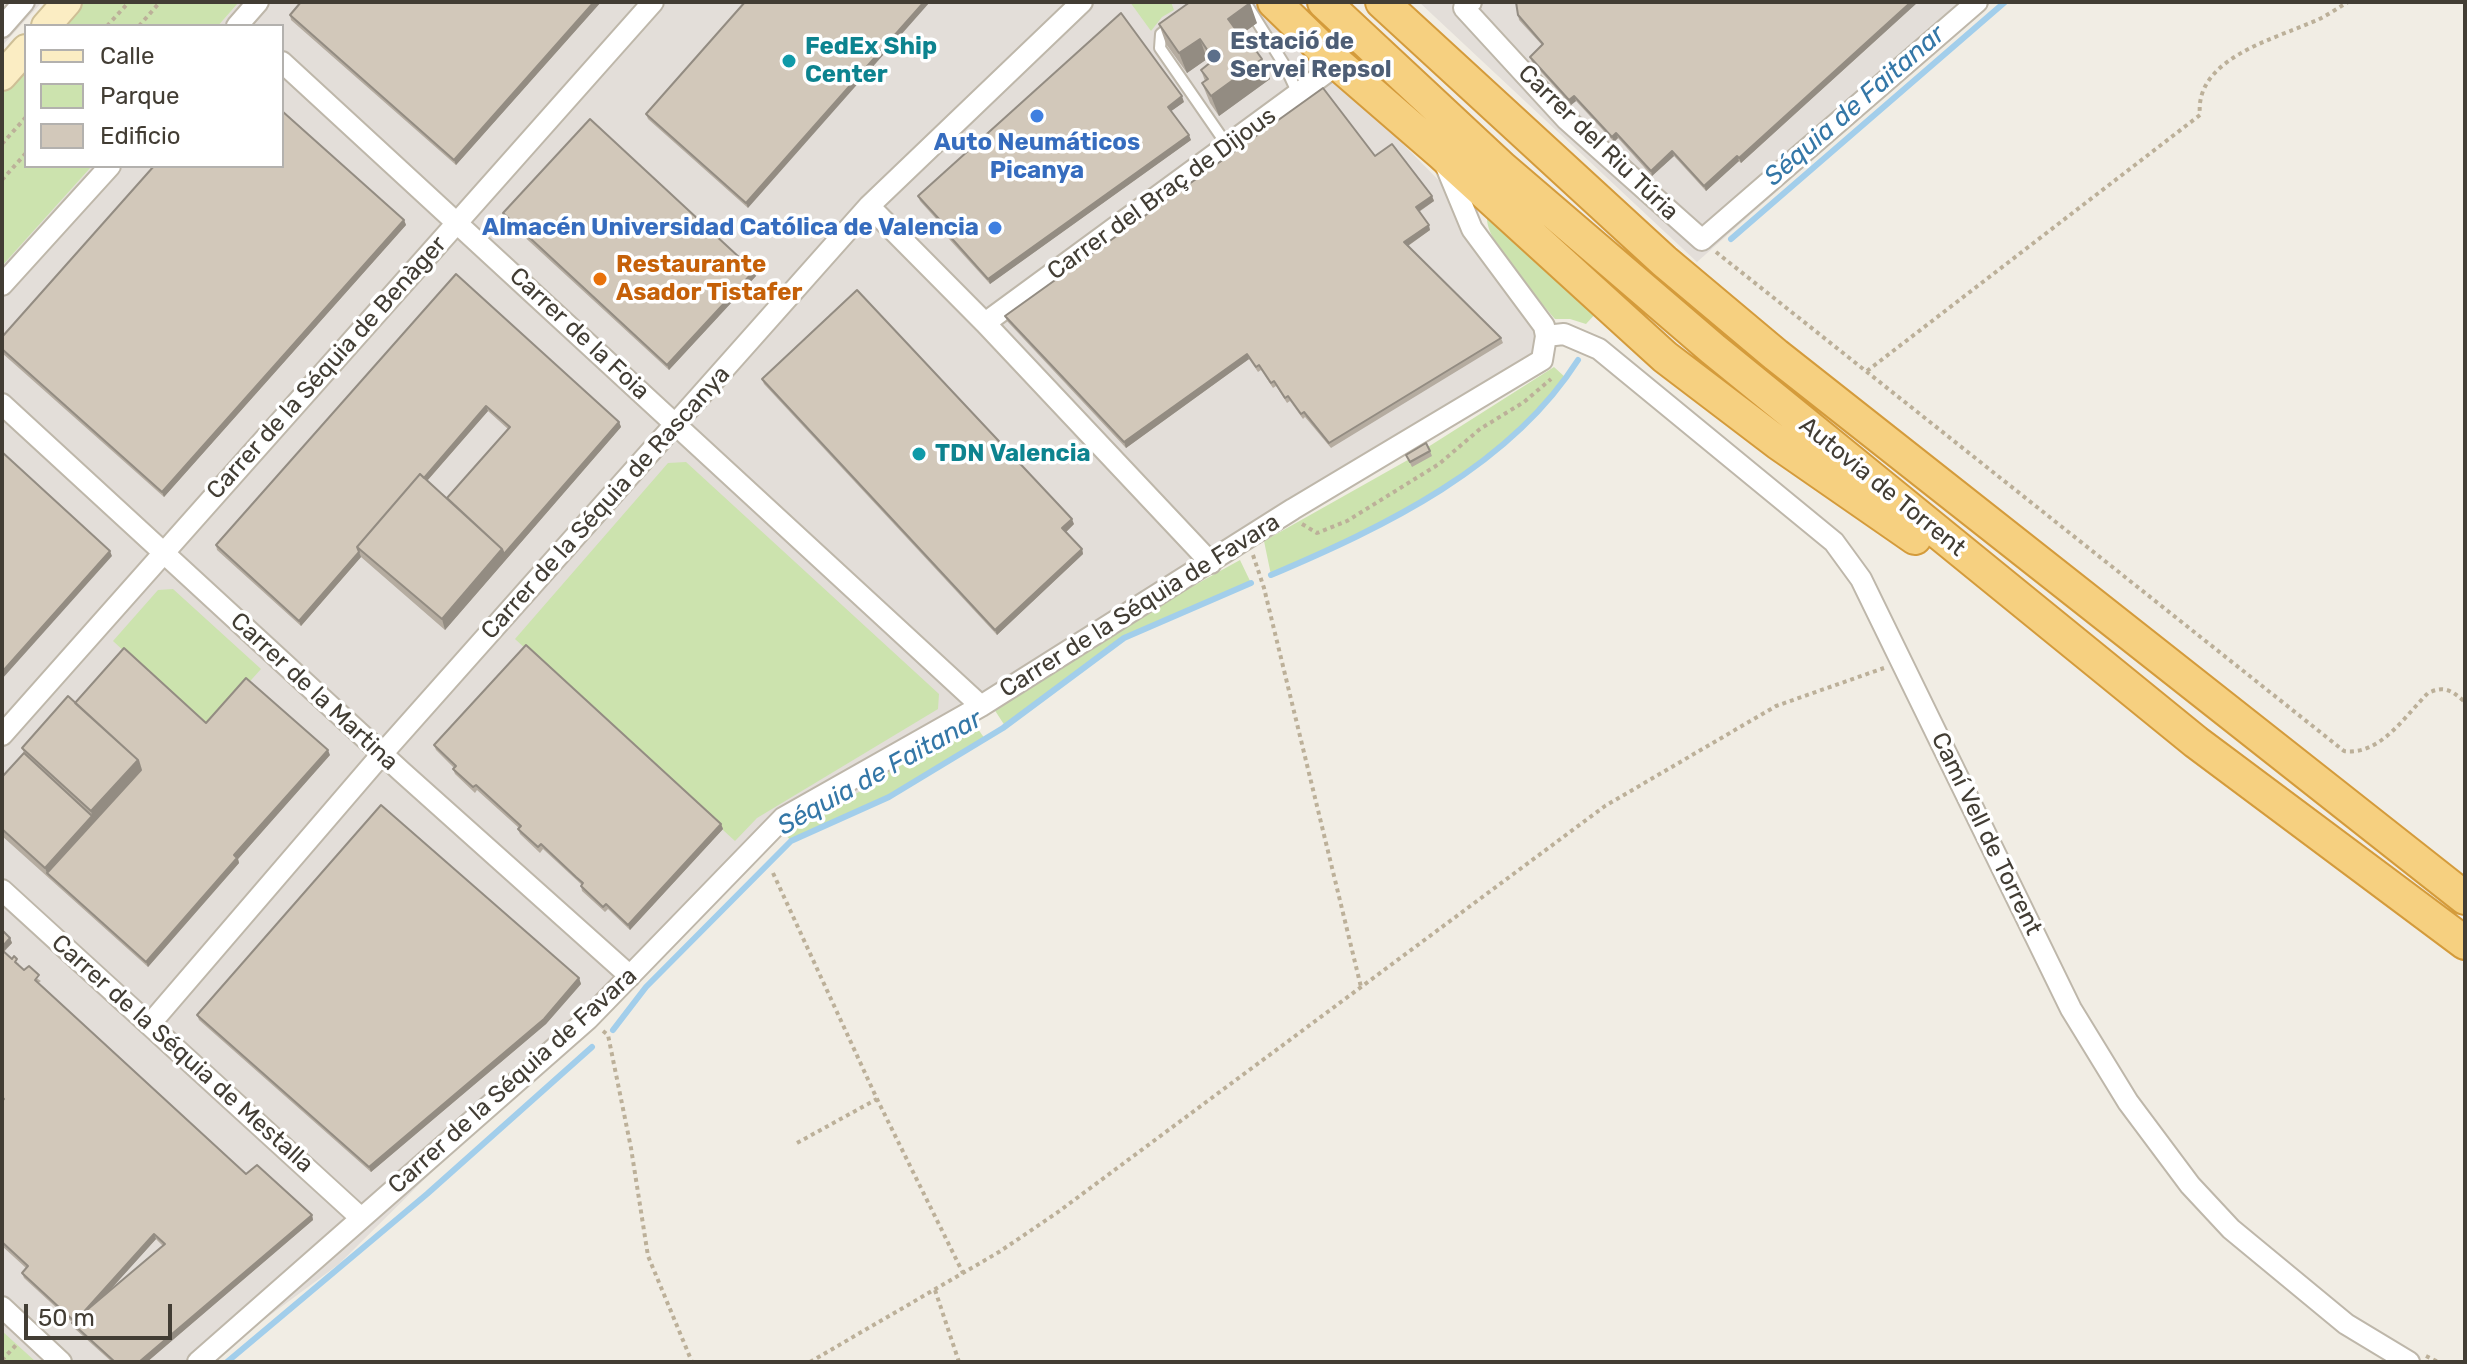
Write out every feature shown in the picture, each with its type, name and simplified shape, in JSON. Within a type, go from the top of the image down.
[{"type":"highway","points":[[1274,2],[1338,64],[1665,357],[1778,443],[1958,568],[2196,742]]},
{"type":"highway","name":"Autovia de Torrent","points":[[1324,2],[1502,168],[1713,349],[2196,742],[2465,943]]},
{"type":"highway","name":"Autovia de Torrent","points":[[1382,2],[1664,261],[1776,355],[2465,898]]},
{"type":"highway","points":[[1396,2],[1507,117]]},
{"type":"main road","points":[[48,24],[67,2]]},
{"type":"main road","points":[[2,76],[24,51]]},
{"type":"street","points":[[2,27],[24,2]]},
{"type":"street","points":[[241,24],[258,2]]},
{"type":"street","name":"Carrer de la Séquia de Benàger","points":[[2,735],[653,2]]},
{"type":"street","name":"Carrer de la Séquia de Rascanya","points":[[150,1024],[382,754],[869,206],[1082,2]]},
{"type":"street","points":[[1702,240],[1977,2]]},
{"type":"street","name":"Carrer del Riu Túria","points":[[1468,5],[1566,119],[1702,240]]},
{"type":"street","name":"Carrer de la Foia","points":[[284,64],[981,706]]},
{"type":"street","name":"Carrer del Braç de Dijous","points":[[985,323],[1338,64]]},
{"type":"street","points":[[1442,154],[1472,229],[1544,326],[1546,336]]},
{"type":"street","points":[[2,285],[108,168]]},
{"type":"street","points":[[869,206],[985,323],[1211,563]]},
{"type":"street","name":"Camí Vell de Torrent","points":[[1546,336],[1564,334],[1599,349],[1834,542],[1861,579],[2071,1009],[2128,1102],[2190,1185],[2231,1229],[2346,1324],[2409,1362]]},
{"type":"street","name":"Carrer de la Séquia de Favara","points":[[198,1362],[588,1019],[783,818],[981,706],[1542,360],[1546,336]]},
{"type":"street","name":"Carrer de la Martina","points":[[2,404],[382,754],[630,976]]},
{"type":"street","name":"Carrer de la Séquia de Mestalla","points":[[2,890],[361,1218]]},
{"type":"street","points":[[2,1307],[61,1362]]},
{"type":"lane","points":[[1245,2],[1285,66],[1298,94]]},
{"type":"lane","points":[[1186,14],[1161,34],[1160,48],[1228,146]]},
{"type":"path","points":[[109,24],[129,2]]},
{"type":"path","points":[[141,24],[160,2]]},
{"type":"path","points":[[1867,371],[2200,115],[2202,90],[2221,66],[2271,38],[2314,22],[2348,2]]},
{"type":"path","points":[[2,144],[24,119]]},
{"type":"path","points":[[2,180],[24,155]]},
{"type":"path","points":[[1702,240],[2344,751],[2358,753],[2375,746],[2428,693],[2439,688],[2450,690],[2465,702]]},
{"type":"path","points":[[1299,519],[1317,533],[1347,521],[1439,464],[1480,429],[1524,402],[1555,374]]},
{"type":"path","points":[[1248,539],[1264,588],[1361,987]]},
{"type":"path","points":[[810,1362],[935,1290],[1058,1212],[1605,806],[1776,706],[1902,662]]},
{"type":"path","points":[[773,873],[877,1099],[963,1273]]},
{"type":"path","points":[[588,1019],[608,1035],[631,1148],[648,1256],[692,1362]]},
{"type":"path","points":[[797,1143],[877,1099]]},
{"type":"path","points":[[935,1290],[959,1362]]},
{"type":"path","points":[[2,1360],[18,1342]]},
{"type":"shaded area","points":[[2,2],[42,2],[2,46]]},
{"type":"shaded area","points":[[239,2],[1260,2],[1459,201],[1544,326],[1542,360],[1293,509],[831,810],[784,833],[598,1019],[471,1133],[339,1264],[207,1362],[2,1362],[2,266],[90,168],[284,168],[284,24],[220,24]]},
{"type":"shaded area","points":[[1419,2],[1991,2],[1697,262]]},
{"type":"green space","points":[[84,2],[239,2],[220,24],[65,24]]},
{"type":"green space","points":[[1130,2],[1171,2],[1174,10],[1162,17],[1151,31]]},
{"type":"green space","points":[[24,69],[24,168],[90,168],[2,266],[2,94]]},
{"type":"green space","points":[[1492,214],[1598,311],[1586,324],[1555,319],[1494,241],[1487,217]]},
{"type":"green space","points":[[1554,367],[1566,378],[1516,432],[1483,461],[1433,495],[1380,524],[1271,575],[1264,541],[1406,461]]},
{"type":"green space","points":[[686,462],[939,694],[938,709],[757,818],[735,841],[515,639],[668,463]]},
{"type":"green space","points":[[1240,560],[1251,583],[1124,638],[1005,726],[994,709],[1139,616]]},
{"type":"green space","points":[[173,589],[261,669],[208,728],[113,641],[158,590]]},
{"type":"green space","points":[[971,719],[985,739],[889,797],[791,841],[784,833],[831,810]]},
{"type":"green space","points":[[2,1331],[36,1362],[2,1362]]},
{"type":"building","points":[[301,2],[594,2],[454,160],[290,15]]},
{"type":"building","name":"FedEx Ship Center","points":[[745,2],[924,2],[746,203],[646,114]]},
{"type":"building","points":[[1190,2],[1250,3],[1228,19],[1239,34],[1242,31],[1262,59],[1211,96],[1202,83],[1208,79],[1201,70],[1211,62],[1207,56],[1210,54],[1200,39],[1179,53],[1159,24]]},
{"type":"building","points":[[1516,2],[1911,2],[1704,186],[1672,151],[1651,171],[1616,133],[1612,137],[1574,96],[1569,100],[1530,57],[1543,44],[1518,15]]},
{"type":"building","points":[[1121,13],[1182,96],[1168,107],[1189,135],[988,279],[918,196]]},
{"type":"building","points":[[1323,88],[1375,156],[1392,144],[1432,196],[1416,207],[1429,225],[1404,242],[1501,338],[1329,443],[1304,412],[1301,414],[1288,396],[1285,398],[1274,381],[1271,383],[1247,354],[1124,442],[1005,316]]},
{"type":"building","points":[[284,113],[404,220],[162,492],[2,349],[2,337],[152,168],[284,168]]},
{"type":"building","points":[[590,119],[754,271],[667,365],[503,213]]},
{"type":"building","points":[[456,274],[619,422],[504,554],[447,498],[510,427],[486,406],[424,478],[420,474],[357,547],[359,552],[299,621],[216,545]]},
{"type":"building","name":"TDN Valencia","points":[[857,290],[1072,519],[1062,528],[1082,549],[995,630],[762,379]]},
{"type":"building","points":[[1426,443],[1430,451],[1410,462],[1406,455]]},
{"type":"building","points":[[2,452],[110,551],[2,672]]},
{"type":"building","points":[[420,474],[502,549],[442,619],[357,547]]},
{"type":"building","points":[[526,645],[721,824],[628,925],[606,904],[603,907],[581,886],[583,883],[541,844],[538,847],[518,829],[521,826],[476,785],[473,787],[453,769],[456,766],[434,745]]},
{"type":"building","points":[[124,648],[206,723],[246,678],[328,750],[234,855],[237,858],[146,962],[47,873],[141,770],[138,760],[75,703]]},
{"type":"building","points":[[68,696],[138,760],[91,811],[22,748]]},
{"type":"building","points":[[24,753],[92,816],[45,868],[2,829],[2,777]]},
{"type":"building","points":[[381,805],[579,978],[544,1019],[369,1167],[197,1015]]},
{"type":"building","points":[[2,930],[10,938],[2,947]]},
{"type":"building","points":[[2,950],[12,959],[14,956],[17,959],[15,962],[24,970],[29,966],[39,975],[35,980],[246,1174],[257,1165],[312,1215],[139,1362],[115,1362],[22,1273],[28,1266],[2,1242]],"holes":[[[154,1234],[165,1244],[81,1315]]]},
{"type":"waterway","name":"Séquia de Faitanar","points":[[1731,239],[2005,2]]},
{"type":"waterway","name":"Séquia de Faitanar","points":[[1271,575],[1400,514],[1481,462],[1517,432],[1550,398],[1578,360]]},
{"type":"waterway","name":"Séquia de Faitanar","points":[[613,1030],[646,987],[791,841],[889,797],[1003,728],[1124,638],[1251,583]]},
{"type":"waterway","name":"Séquia de Faitanar","points":[[227,1362],[427,1194],[592,1047]]},
{"type":"place","name":"Estació de Servei Repsol","points":[[1214,56]]},
{"type":"place","name":"FedEx Ship Center","points":[[789,61]]},
{"type":"place","name":"Auto Neumáticos Picanya","points":[[1037,116]]},
{"type":"place","name":"Almacén Universidad Católica de Valencia","points":[[995,228]]},
{"type":"place","name":"Restaurante Asador Tistafer","points":[[600,279]]},
{"type":"place","name":"TDN Valencia","points":[[919,454]]}]
